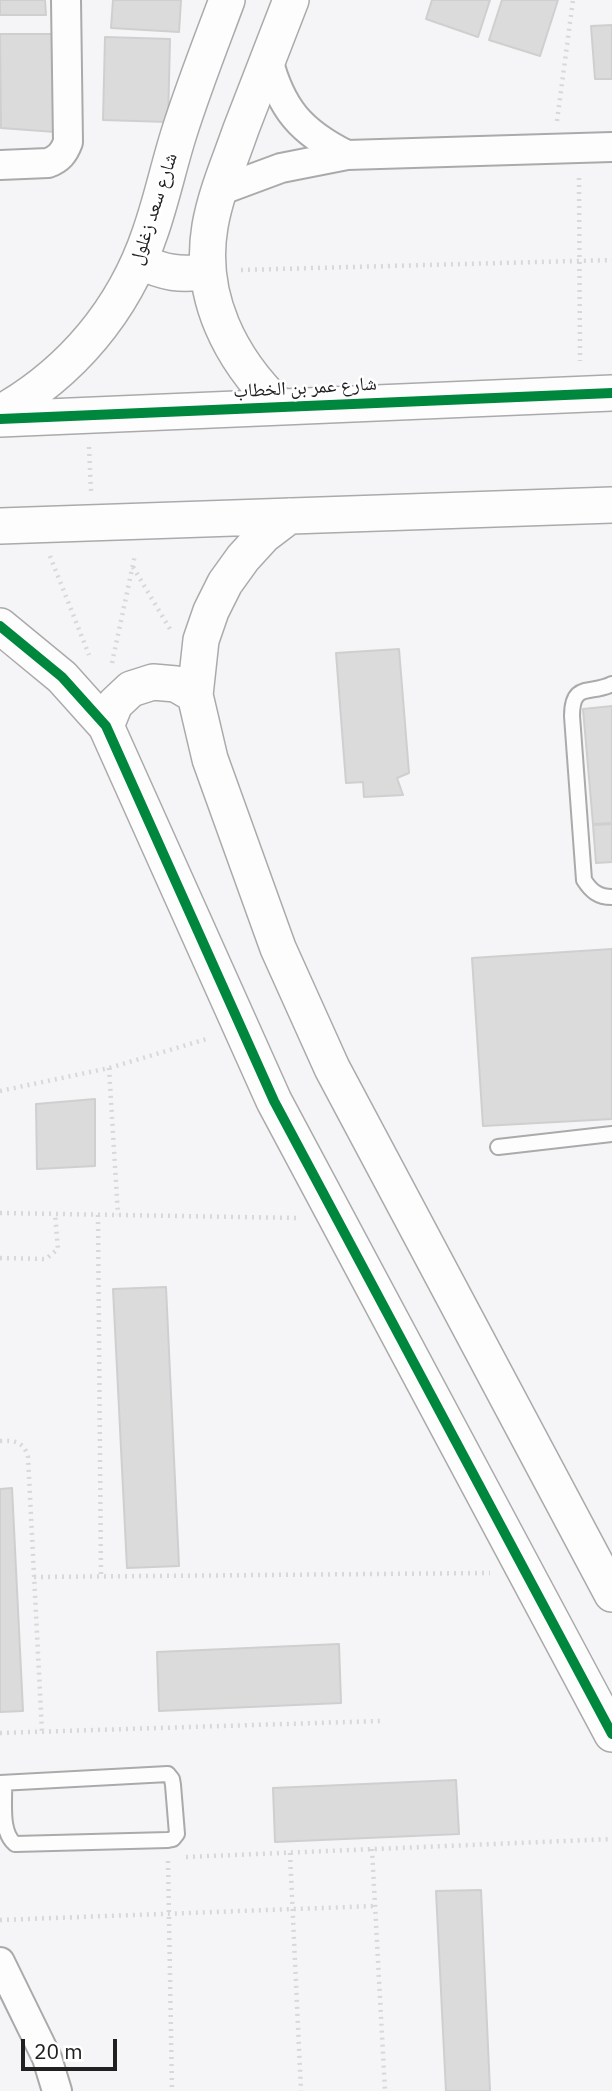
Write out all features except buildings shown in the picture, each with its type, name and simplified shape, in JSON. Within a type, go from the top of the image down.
[{"type":"street","points":[[0,165],[48,163],[55,161],[66,149],[66,0]]},
{"type":"street","name":"شارع سعد زغلول","points":[[0,413],[23,400],[81,351],[105,321],[140,261],[180,130],[228,0]]},
{"type":"street","points":[[280,407],[259,387],[228,342],[214,304],[208,271],[210,227],[219,191],[291,0]]},
{"type":"street","points":[[268,59],[274,84],[286,107],[303,127],[323,143],[346,155]]},
{"type":"street","points":[[219,191],[281,168],[346,155],[612,148]]},
{"type":"street","points":[[140,261],[173,274],[208,271]]},
{"type":"street","name":"شارع عمر بن الخطاب","points":[[0,419],[596,393]]},
{"type":"street","points":[[0,526],[612,505]]},
{"type":"street","points":[[289,516],[264,535],[225,583],[201,640],[196,683],[210,759],[273,935],[332,1068],[612,1594]]},
{"type":"street","points":[[0,626],[62,677],[106,726],[274,1101],[612,1734]]},
{"type":"street","points":[[106,726],[115,704],[131,689],[153,682],[196,683]]},
{"type":"street","points":[[0,1962],[47,2058],[57,2091]]},
{"type":"lane","points":[[612,684],[597,689],[586,688],[579,693],[572,708],[584,880],[589,889],[597,895],[612,897]]},
{"type":"lane","points":[[498,1147],[612,1134]]},
{"type":"lane","points":[[168,1774],[173,1784],[177,1834],[168,1840],[15,1844],[6,1831],[2,1783],[168,1774]]},
{"type":"path","points":[[573,0],[566,149],[596,393]]},
{"type":"path","points":[[208,271],[612,260]]},
{"type":"path","points":[[89,416],[92,523]]},
{"type":"path","points":[[110,669],[142,521]]},
{"type":"path","points":[[37,524],[90,659]]},
{"type":"path","points":[[132,567],[196,683]]},
{"type":"path","points":[[0,1091],[109,1068],[241,1029]]},
{"type":"path","points":[[109,1068],[118,1215]]},
{"type":"path","points":[[0,1213],[337,1219]]},
{"type":"path","points":[[0,1258],[47,1259],[52,1255],[58,1249],[55,1214]]},
{"type":"path","points":[[98,1215],[102,1576]]},
{"type":"path","points":[[0,1441],[18,1441],[26,1448],[28,1457],[43,1732]]},
{"type":"path","points":[[34,1577],[526,1573]]},
{"type":"path","points":[[0,1733],[380,1721]]},
{"type":"path","points":[[168,1857],[612,1839]]},
{"type":"path","points":[[168,1840],[172,2091]]},
{"type":"path","points":[[372,1849],[385,2091]]},
{"type":"path","points":[[289,1853],[301,2091]]},
{"type":"path","points":[[0,1920],[375,1906]]},
{"type":"cycle path","points":[[0,419],[612,393]]},
{"type":"cycle path","points":[[0,626],[62,677],[106,726],[274,1101],[612,1734]]}]
